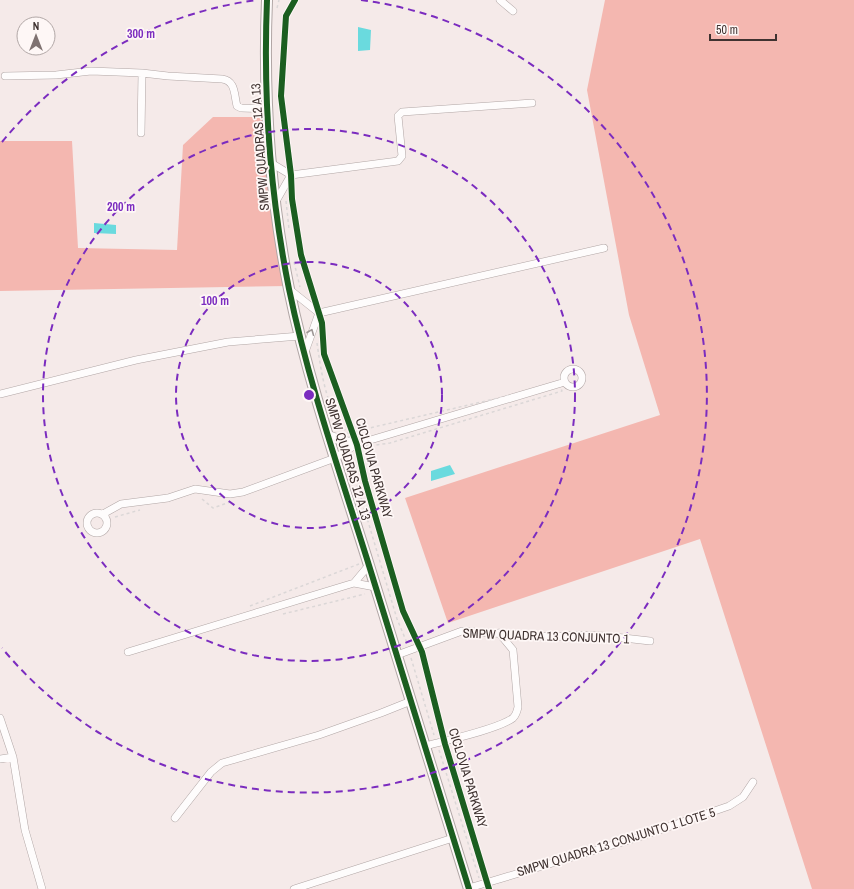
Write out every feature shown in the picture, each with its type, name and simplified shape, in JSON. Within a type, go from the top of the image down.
[{"type":"street","name":"SMPW QUADRAS 12 A 13","points":[[267,0],[265,55],[271,163],[275,203],[289,289],[300,336],[327,434],[469,889]]},
{"type":"street","points":[[500,0],[513,11]]},
{"type":"street","points":[[5,76],[56,75],[91,71],[142,73],[226,80],[234,87],[237,106],[241,108],[267,109]]},
{"type":"street","points":[[141,134],[142,73]]},
{"type":"street","points":[[271,163],[291,175],[398,161],[401,159],[402,153],[398,116],[402,112],[532,103]]},
{"type":"street","points":[[275,203],[291,175]]},
{"type":"street","points":[[319,313],[604,248]]},
{"type":"street","points":[[289,289],[319,313]]},
{"type":"street","points":[[305,352],[319,313]]},
{"type":"street","points":[[0,394],[143,358],[228,342],[300,336]]},
{"type":"street","points":[[103,514],[125,502],[168,498],[195,489],[230,494],[243,492],[335,458],[357,444],[565,382]]},
{"type":"street","points":[[327,434],[357,444]]},
{"type":"street","points":[[354,582],[369,565]]},
{"type":"street","points":[[128,652],[354,582],[375,586]]},
{"type":"street","name":"SMPW QUADRA 13 CONJUNTO 1","points":[[397,655],[462,631],[553,637],[583,635],[606,636],[650,642]]},
{"type":"street","points":[[425,746],[505,723],[512,719],[517,712],[512,650],[499,633]]},
{"type":"street","points":[[175,818],[211,772],[222,764],[319,734],[381,713],[410,701]]},
{"type":"street","points":[[0,718],[13,757],[25,830],[42,889]]},
{"type":"street","points":[[0,759],[13,757]]},
{"type":"street","name":"SMPW QUADRA 13 CONJUNTO 1 LOTE 5","points":[[469,889],[636,838],[729,806],[743,797],[753,782]]},
{"type":"street","points":[[294,889],[453,838]]},
{"type":"path","points":[[292,200],[295,220]]},
{"type":"path","points":[[323,338],[327,361]]},
{"type":"shaded area","points":[[605,0],[854,0],[854,889],[812,889],[700,539],[448,623],[405,498],[660,415],[629,315],[587,90]]},
{"type":"shaded area","points":[[213,117],[268,117],[288,286],[0,291],[0,141],[72,141],[78,248],[177,250],[183,145]]},
{"type":"water","points":[[358,27],[371,30],[370,50],[358,51]]},
{"type":"water","points":[[94,223],[116,225],[116,234],[94,233]]},
{"type":"water","points":[[450,465],[455,474],[431,481],[431,471]]},
{"type":"cycle path","points":[[267,0],[266,73],[269,145],[277,217],[289,289],[305,357],[325,425],[469,889]]},
{"type":"cycle path","name":"CICLOVIA PARKWAY","points":[[295,0],[286,16],[281,96],[291,175],[292,199],[301,255],[322,323],[324,354],[357,445],[365,481],[403,611],[422,652],[445,744],[489,889]]}]
